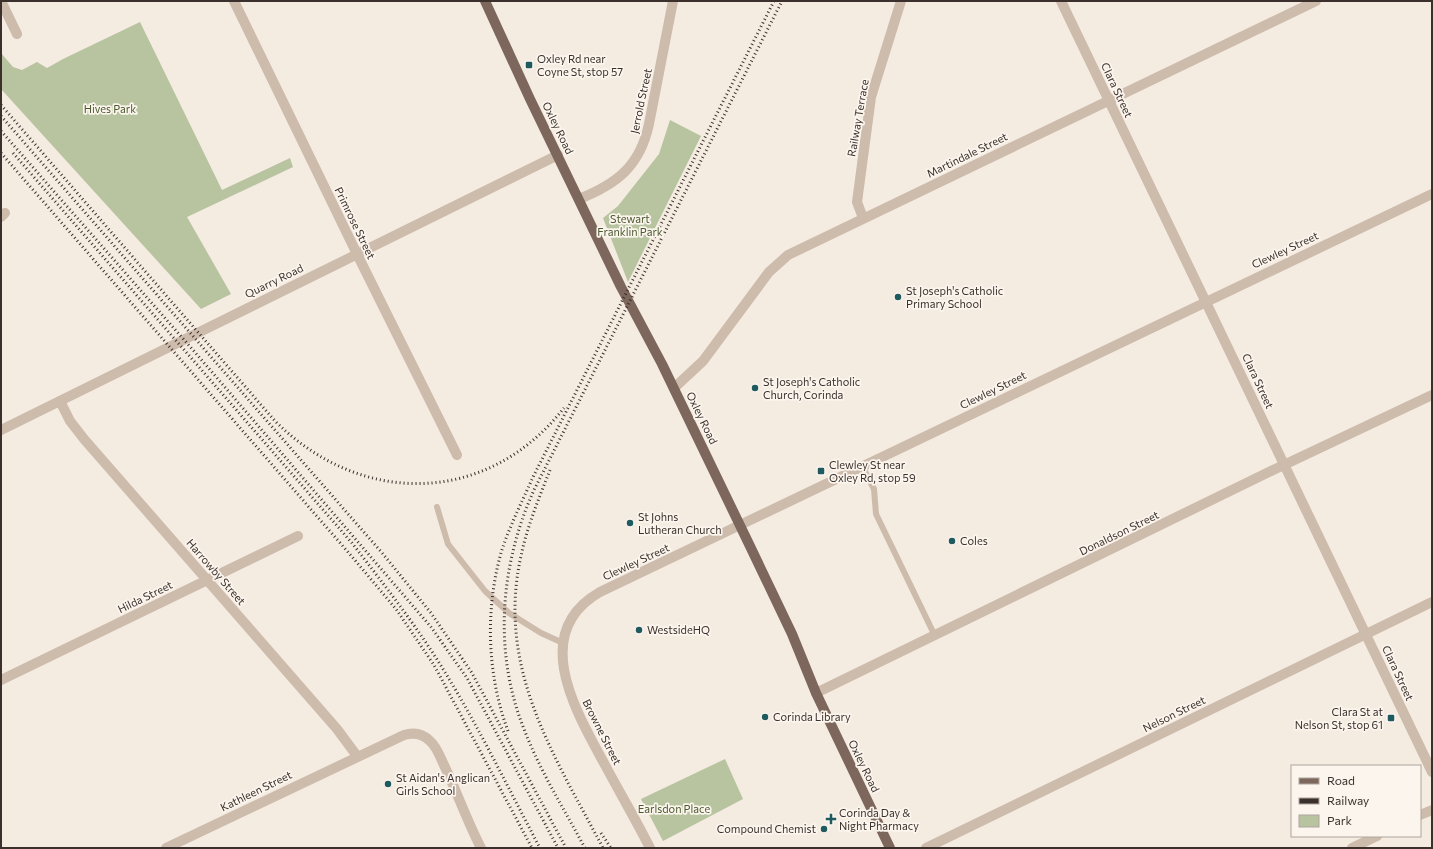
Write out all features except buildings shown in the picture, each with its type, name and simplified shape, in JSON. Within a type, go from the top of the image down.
[{"type":"main road","name":"Oxley Road","points":[[485,1],[530,99],[621,287],[674,388],[740,525],[792,634],[816,693],[890,848]]},
{"type":"street","points":[[1,1],[17,34]]},
{"type":"street","name":"Primrose Street","points":[[234,1],[457,455]]},
{"type":"street","name":"Jerrold Street","points":[[579,199],[615,181],[628,168],[644,142],[673,1]]},
{"type":"street","name":"Railway Terrace","points":[[863,218],[857,202],[872,97],[901,1]]},
{"type":"street","name":"Clara Street","points":[[1061,1],[1432,772]]},
{"type":"street","name":"Martindale Street","points":[[674,388],[703,362],[769,272],[781,259],[796,250],[1316,1]]},
{"type":"street","name":"Quarry Road","points":[[1,430],[558,155]]},
{"type":"street","name":"Clewley Street","points":[[572,619],[586,600],[600,592],[1206,300],[1432,194]]},
{"type":"street","name":"Donaldson Street","points":[[816,693],[1284,465],[1432,395]]},
{"type":"street","name":"Harrowby Street","points":[[60,401],[70,421],[84,439],[337,729],[357,756]]},
{"type":"street","name":"Hilda Street","points":[[1,680],[298,536]]},
{"type":"street","name":"Nelson Street","points":[[926,848],[1432,602]]},
{"type":"street","name":"Browne Street","points":[[572,619],[563,643],[564,674],[574,706],[650,848]]},
{"type":"street","name":"Kathleen Street","points":[[166,848],[357,756],[404,735],[412,733],[426,737],[436,748],[461,799],[472,831],[481,848]]},
{"type":"street","points":[[1421,815],[1432,810]]},
{"type":"street","points":[[1352,848],[1375,837]]},
{"type":"lane","points":[[862,466],[874,489],[876,514],[935,636]]},
{"type":"lane","points":[[437,507],[448,544],[485,591],[510,613],[541,633],[563,643]]},
{"type":"green space","name":"Hives Park","points":[[140,22],[222,190],[290,158],[293,167],[187,217],[231,294],[201,309],[1,89],[1,53],[13,67],[22,70],[37,62],[47,68]]},
{"type":"green space","name":"Stewart Franklin Park","points":[[670,120],[701,136],[628,282],[603,218],[618,206],[659,154]]},
{"type":"green space","name":"Earlsdon Place","points":[[725,759],[743,799],[663,841],[641,799]]},
{"type":"railway","points":[[508,731],[496,688],[492,665],[491,642],[492,597],[504,543],[533,477],[774,1]]},
{"type":"railway","points":[[585,848],[537,760],[514,700],[508,670],[505,639],[505,609],[508,578],[514,548],[534,490],[782,1]]},
{"type":"railway","points":[[1,105],[275,421],[309,449],[346,469],[384,481],[423,484],[461,478],[498,463],[533,440],[564,408]]},
{"type":"railway","points":[[1,116],[383,554],[431,613],[472,673],[566,848]]},
{"type":"railway","points":[[1,131],[193,350],[431,627],[467,678],[558,848]]},
{"type":"railway","points":[[1,153],[396,609],[434,665],[532,848]]},
{"type":"railway","points":[[13,153],[352,543],[386,587],[418,631],[452,684],[540,848]]},
{"type":"railway","points":[[550,470],[530,523],[521,556],[515,597],[516,636],[523,673],[534,709],[566,779],[603,848]]},
{"type":"railway","points":[[601,833],[611,848]]},
{"type":"place","name":"Oxley Rd near Coyne St, stop 57","points":[[529,65]]},
{"type":"place","name":"St Joseph's Catholic Primary School","points":[[898,297]]},
{"type":"place","name":"St Joseph's Catholic Church, Corinda","points":[[755,388]]},
{"type":"place","name":"Clewley St near Oxley Rd, stop 59","points":[[821,471]]},
{"type":"place","name":"St Johns Lutheran Church","points":[[630,523]]},
{"type":"place","name":"Coles","points":[[952,541]]},
{"type":"place","name":"WestsideHQ","points":[[639,630]]},
{"type":"place","name":"Corinda Library","points":[[765,717]]},
{"type":"place","name":"Clara St at Nelson St, stop 61","points":[[1391,718]]},
{"type":"place","name":"St Aidan's Anglican Girls School","points":[[388,784]]},
{"type":"place","name":"Corinda Day & Night Pharmacy","points":[[831,819]]},
{"type":"place","name":"Compound Chemist","points":[[824,829]]}]
